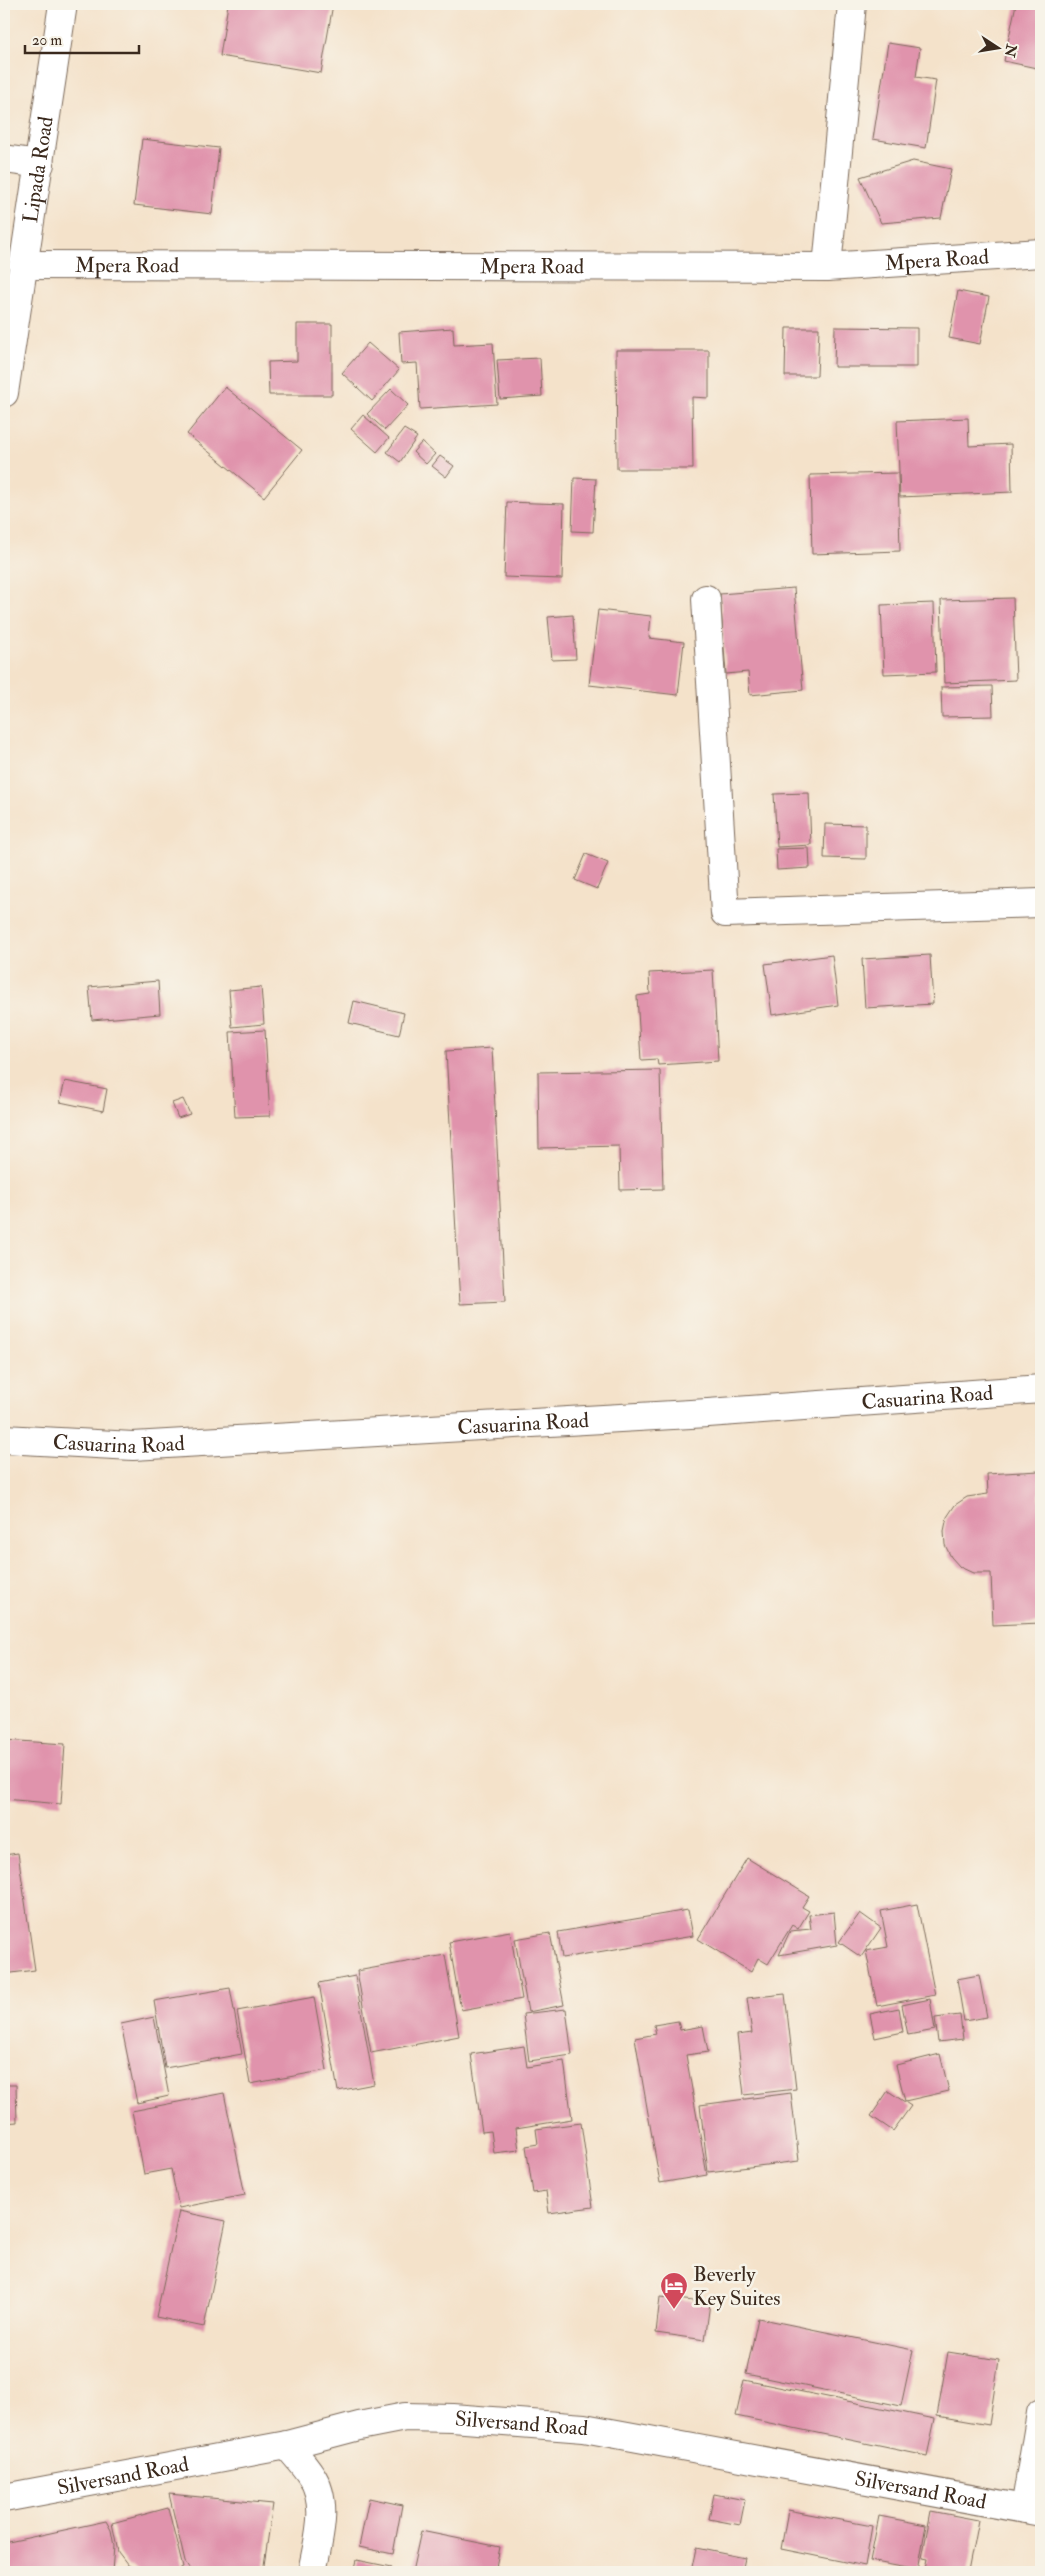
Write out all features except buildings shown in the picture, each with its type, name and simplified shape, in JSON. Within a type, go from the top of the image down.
[{"type":"street","name":"Lipada Road","points":[[4,393],[63,4]]},
{"type":"street","points":[[827,267],[852,4]]},
{"type":"street","points":[[4,159],[40,164]]},
{"type":"street","name":"Mpera Road","points":[[23,265],[827,267],[1041,253]]},
{"type":"street","points":[[706,599],[725,913],[1041,903]]},
{"type":"street","name":"Casuarina Road","points":[[4,1439],[133,1446],[708,1413],[1041,1389]]},
{"type":"street","points":[[1033,2511],[1041,2413]]},
{"type":"street","name":"Silversand Road","points":[[4,2498],[287,2445],[359,2426],[405,2417],[452,2418],[584,2428],[1033,2511]]},
{"type":"street","points":[[287,2445],[312,2476],[320,2493],[322,2516],[312,2572]]},
{"type":"place","name":"Beverly Key Suites","points":[[674,2310]]}]
